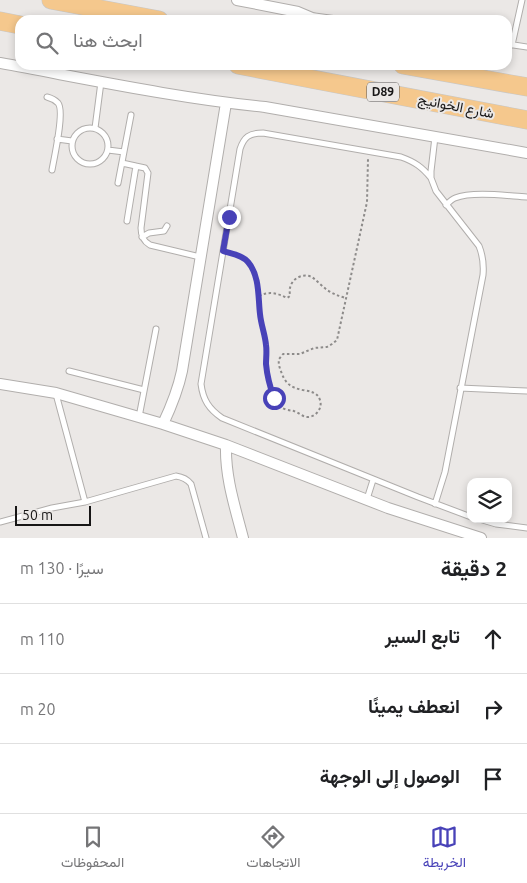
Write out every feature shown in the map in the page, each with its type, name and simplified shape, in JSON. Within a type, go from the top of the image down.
[{"type":"highway","points":[[51,0],[133,15]]},
{"type":"highway","points":[[0,21],[15,24]]},
{"type":"highway","name":"شارع الخوانيج","points":[[264,70],[527,120]]},
{"type":"highway","points":[[434,70],[527,87]]},
{"type":"street","points":[[237,0],[280,4],[306,15]]},
{"type":"street","points":[[0,63],[15,66]]},
{"type":"street","points":[[37,70],[226,103],[265,107],[527,153]]},
{"type":"street","points":[[163,424],[178,389],[182,371],[226,103]]},
{"type":"street","points":[[0,384],[56,393],[163,424],[226,445],[367,500],[481,538]]},
{"type":"street","points":[[226,445],[228,481],[243,538]]},
{"type":"lane","points":[[512,35],[522,0]]},
{"type":"lane","points":[[512,45],[527,47]]},
{"type":"lane","points":[[95,128],[101,82]]},
{"type":"lane","points":[[47,97],[53,99],[61,108],[52,170]]},
{"type":"lane","points":[[118,183],[131,115]]},
{"type":"lane","points":[[83,128],[95,128],[105,134],[108,139],[108,150],[102,160],[86,164],[76,157],[73,152],[72,141],[78,131],[83,128]]},
{"type":"lane","points":[[435,504],[444,477],[484,265],[479,246],[436,191],[431,178],[423,168],[413,161],[369,151],[263,133],[255,133],[248,136],[242,142],[240,150],[201,384],[207,404],[213,412],[232,423],[373,480],[435,504],[467,516]]},
{"type":"lane","points":[[431,178],[431,164],[436,137]]},
{"type":"lane","points":[[57,139],[72,141]]},
{"type":"lane","points":[[108,150],[124,152]]},
{"type":"lane","points":[[122,163],[146,168],[148,173],[141,228],[142,237],[150,245],[200,257]]},
{"type":"lane","points":[[127,221],[136,166]]},
{"type":"lane","points":[[446,205],[457,197],[471,195],[527,197]]},
{"type":"lane","points":[[142,237],[149,233],[164,231],[168,226]]},
{"type":"lane","points":[[139,417],[156,329]]},
{"type":"lane","points":[[69,371],[144,390]]},
{"type":"lane","points":[[460,388],[527,391]]},
{"type":"lane","points":[[56,393],[85,502]]},
{"type":"lane","points":[[0,522],[52,508],[85,502],[176,476],[188,480],[191,484],[206,538]]},
{"type":"lane","points":[[367,500],[373,480]]},
{"type":"lane","points":[[492,523],[527,528]]},
{"type":"path","points":[[223,251],[245,259],[254,274],[267,349],[267,372],[274,398],[282,408],[311,417],[321,407],[319,397],[316,393],[293,388],[288,384],[280,371],[278,362],[283,354],[300,354],[314,348],[326,347],[337,340],[367,202],[369,151]]},
{"type":"path","points":[[259,296],[274,292],[287,298],[290,296],[292,283],[299,276],[309,276],[314,278],[328,291],[346,298]]},
{"type":"route","points":[[229,217],[223,251],[245,259],[254,274],[267,349],[266,365],[268,378],[274,398]]}]
